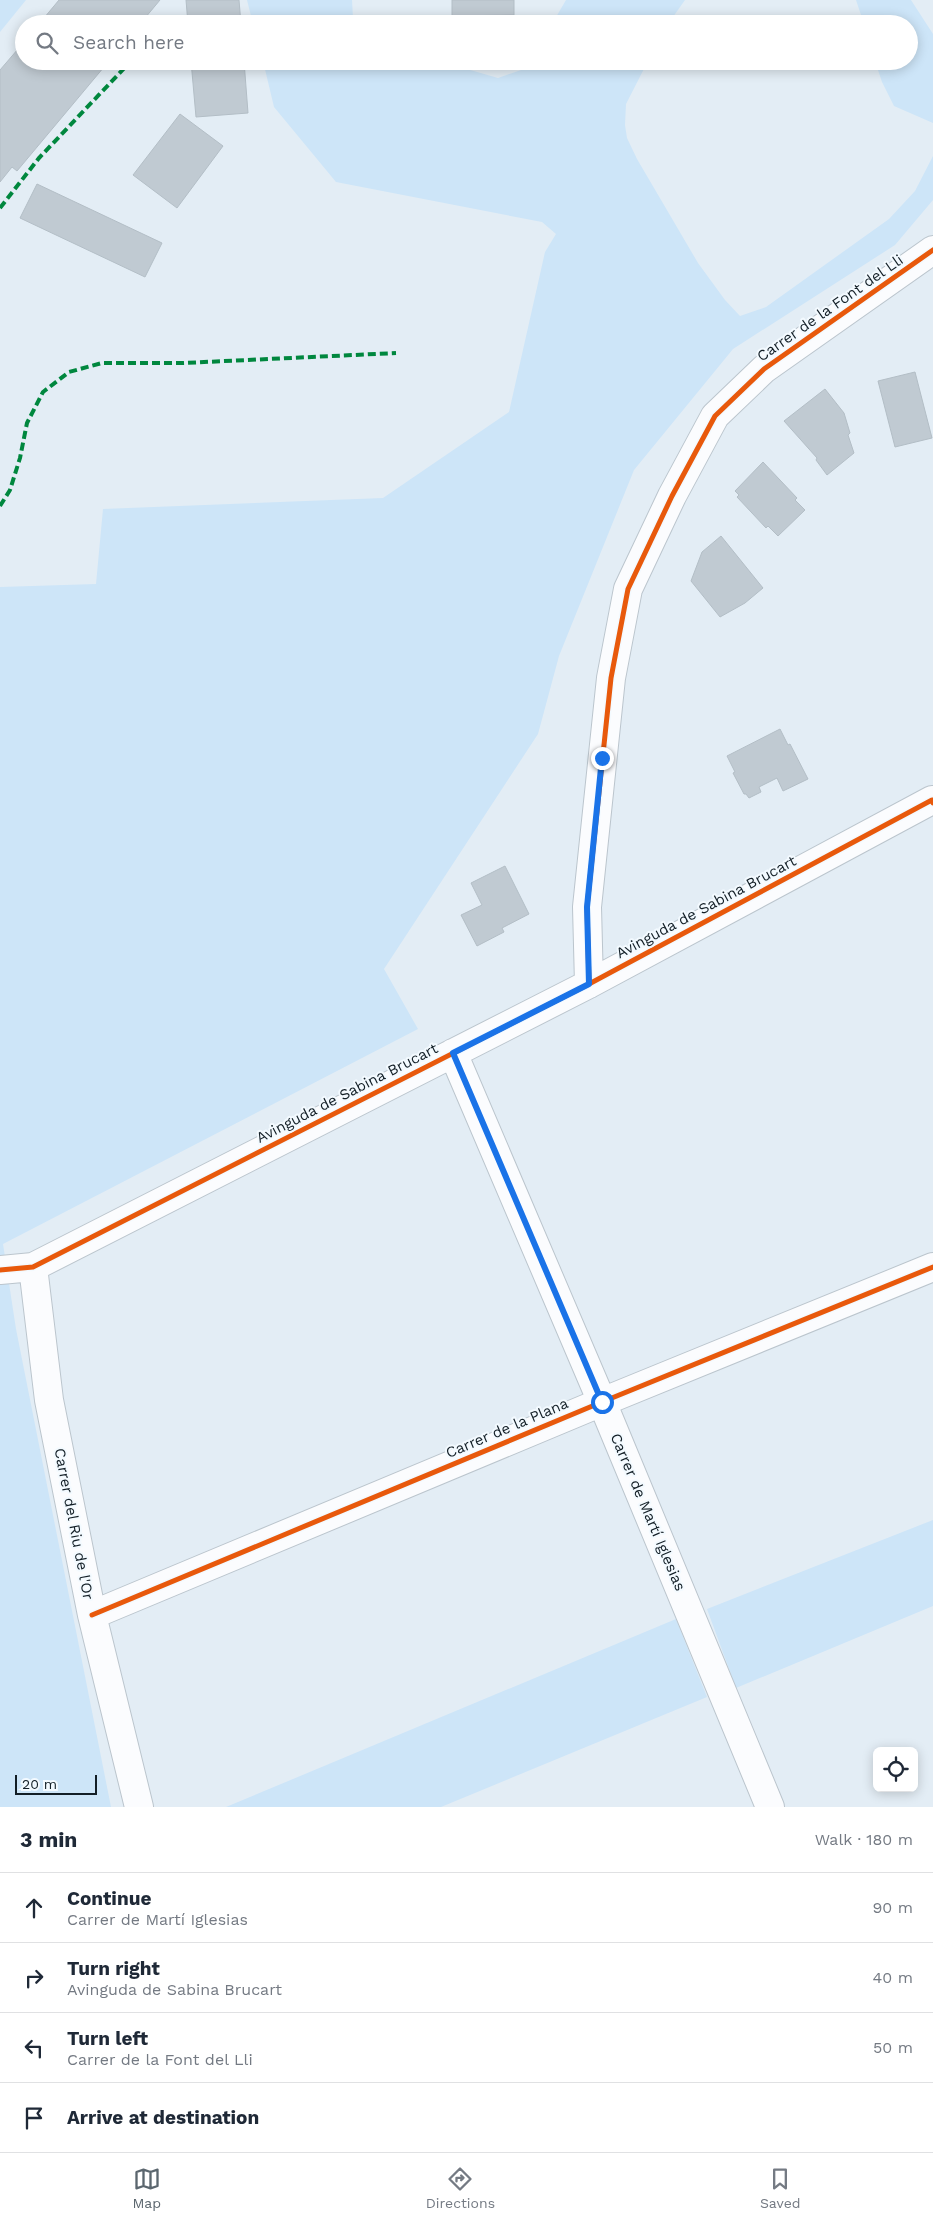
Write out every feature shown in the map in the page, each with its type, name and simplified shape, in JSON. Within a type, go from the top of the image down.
[{"type":"street","name":"Carrer de la Font del Lli","points":[[589,984],[588,897],[611,678],[628,589],[672,496],[715,416],[764,370],[933,250]]},
{"type":"street","name":"Avinguda de Sabina Brucart","points":[[0,1270],[33,1266],[589,984],[932,799]]},
{"type":"street","name":"Carrer de Martí Iglesias","points":[[453,1053],[602,1402],[770,1807]]},
{"type":"street","name":"Carrer del Riu de l'Or","points":[[33,1266],[49,1400],[92,1616],[139,1807]]},
{"type":"street","name":"Carrer de la Plana","points":[[92,1616],[602,1402],[933,1267]]},
{"type":"shaded area","points":[[0,0],[26,0],[0,32]]},
{"type":"shaded area","points":[[247,0],[352,0],[353,15],[251,15]]},
{"type":"shaded area","points":[[566,0],[685,0],[674,15],[557,15]]},
{"type":"shaded area","points":[[856,0],[911,0],[933,34],[933,123],[894,106],[878,70],[918,70],[918,15],[861,15]]},
{"type":"shaded area","points":[[265,70],[470,70],[498,78],[521,70],[643,70],[626,104],[625,125],[627,138],[637,159],[698,263],[725,300],[740,316],[766,307],[889,219],[915,191],[933,156],[933,200],[895,245],[733,349],[634,470],[559,656],[538,734],[384,969],[418,1029],[3,1244],[16,1329],[111,1807],[0,1807],[0,587],[96,584],[103,509],[383,498],[509,412],[545,252],[556,234],[542,222],[336,182],[274,107]]},
{"type":"shaded area","points":[[933,1520],[933,1606],[736,1688],[707,1609]]},
{"type":"shaded area","points":[[676,1619],[707,1697],[441,1807],[226,1807]]},
{"type":"building","points":[[59,0],[160,0],[148,15],[46,15]]},
{"type":"building","points":[[186,0],[239,0],[240,15],[187,15]]},
{"type":"building","points":[[452,0],[514,0],[514,15],[452,15]]},
{"type":"building","points":[[15,52],[15,70],[101,70],[17,171],[12,167],[0,182],[0,70]]},
{"type":"building","points":[[192,70],[245,70],[248,113],[196,117]]},
{"type":"building","points":[[180,114],[223,146],[177,208],[133,175]]},
{"type":"building","points":[[37,184],[162,243],[145,277],[20,218]]},
{"type":"building","points":[[915,372],[932,438],[895,447],[878,381]]},
{"type":"building","points":[[825,389],[844,413],[854,453],[827,475],[816,460],[817,458],[784,421]]},
{"type":"building","points":[[763,462],[797,498],[795,500],[805,510],[778,536],[768,526],[766,528],[737,497],[739,495],[735,491]]},
{"type":"building","points":[[721,536],[763,588],[745,603],[720,617],[691,581],[702,552]]},
{"type":"building","points":[[780,729],[808,779],[783,791],[777,778],[759,787],[761,792],[749,798],[744,794],[733,773],[735,772],[727,756]]},
{"type":"building","points":[[505,866],[529,914],[502,928],[504,932],[477,946],[461,915],[482,905],[471,883]]},
{"type":"marked path","points":[[0,208],[39,158],[122,70]]},
{"type":"marked path","points":[[0,506],[10,490],[20,458],[27,423],[43,392],[69,372],[102,363],[183,363],[396,353]]},
{"type":"cycle path","points":[[589,984],[587,907],[611,678],[628,589],[672,496],[715,416],[764,369],[933,250]]},
{"type":"cycle path","points":[[0,1270],[33,1267],[589,984],[932,800],[933,803]]},
{"type":"cycle path","points":[[92,1615],[602,1402],[933,1267]]},
{"type":"route","points":[[602,758],[587,907],[589,984],[453,1053],[602,1402]]}]
